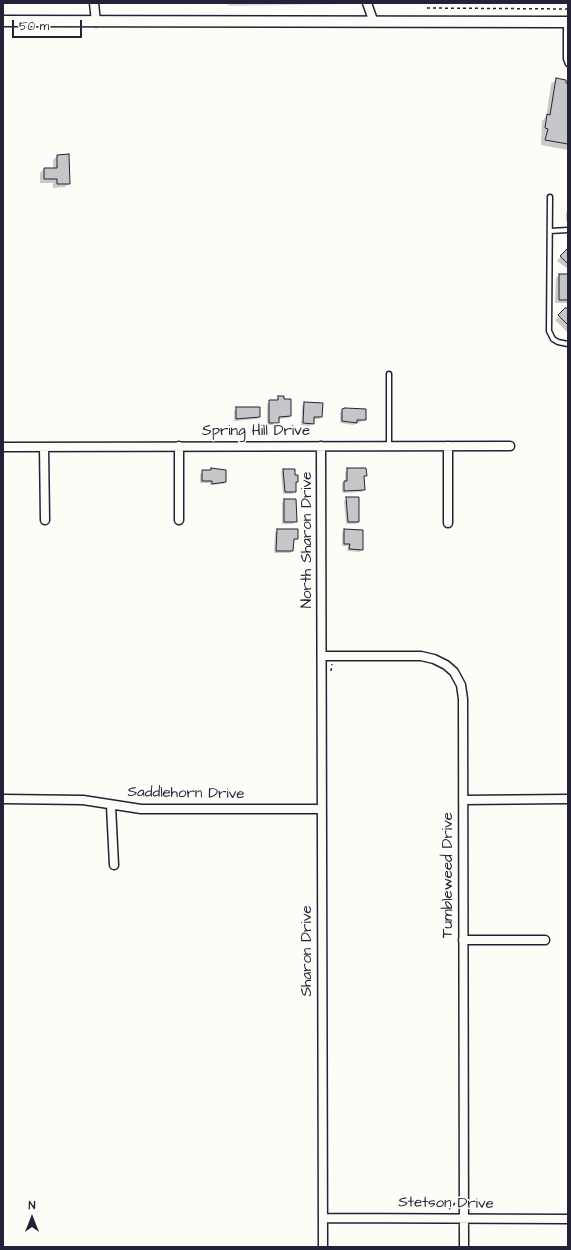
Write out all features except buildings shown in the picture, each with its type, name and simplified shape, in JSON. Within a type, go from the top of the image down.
[{"type":"street","points":[[94,3],[96,22]]},
{"type":"street","points":[[367,3],[373,20]]},
{"type":"street","points":[[3,21],[96,22],[373,20],[567,22]]},
{"type":"street","points":[[179,446],[179,520]]},
{"type":"street","name":"North Sharon Drive","points":[[321,446],[322,656]]},
{"type":"street","points":[[448,446],[448,523]]},
{"type":"street","name":"Spring Hill Drive","points":[[3,447],[510,446]]},
{"type":"street","points":[[44,447],[44,520]]},
{"type":"street","name":"Tumbleweed Drive","points":[[322,656],[421,656],[442,663],[454,672],[461,686],[463,700],[464,1247]]},
{"type":"street","name":"Sharon Drive","points":[[322,656],[323,1247]]},
{"type":"street","name":"Saddlehorn Drive","points":[[3,799],[78,799],[102,802],[112,806],[141,809],[322,809]]},
{"type":"street","points":[[463,800],[568,799]]},
{"type":"street","points":[[112,806],[114,865]]},
{"type":"street","points":[[463,940],[545,940]]},
{"type":"street","name":"Stetson Drive","points":[[323,1218],[464,1217],[568,1219]]},
{"type":"lane","points":[[567,22],[566,59],[568,64]]},
{"type":"lane","points":[[550,197],[549,330],[553,339],[558,342],[568,344]]},
{"type":"lane","points":[[550,231],[568,230]]},
{"type":"lane","points":[[389,374],[390,446]]},
{"type":"path","points":[[427,8],[568,8]]},
{"type":"shaded area","points":[[227,3],[399,3],[229,6]]}]
